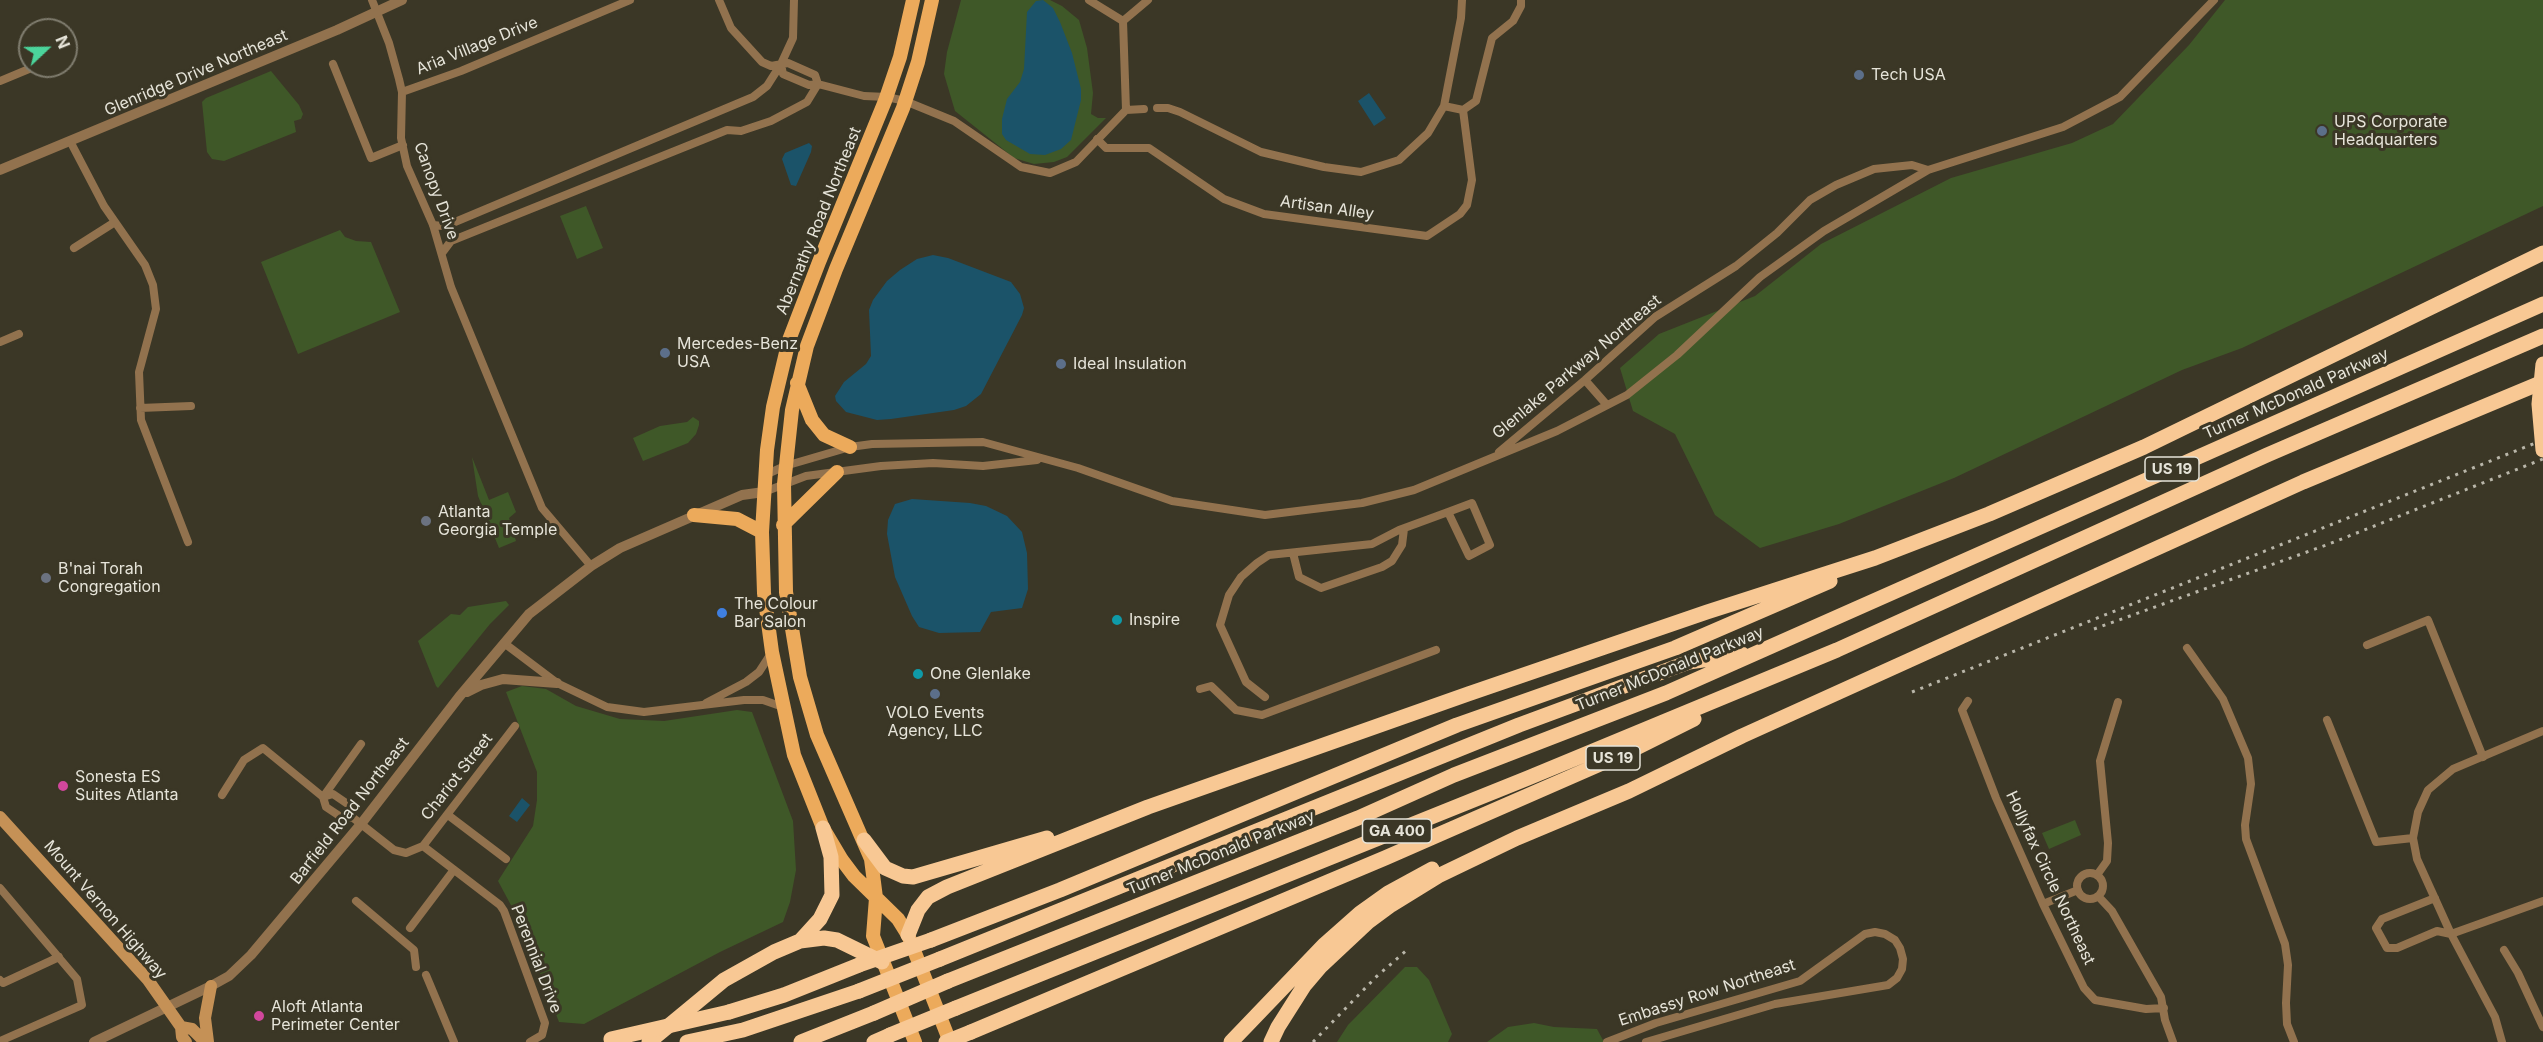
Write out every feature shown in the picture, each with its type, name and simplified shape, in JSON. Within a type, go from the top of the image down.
[{"type":"highway","points":[[908,935],[918,910],[928,897],[947,887],[1148,807],[1533,671],[1875,558],[1989,514],[2144,447],[2543,253]]},
{"type":"highway","name":"Turner McDonald Parkway","points":[[801,1042],[1358,818],[1454,775],[1666,693],[2543,304]]},
{"type":"highway","name":"US 19","points":[[948,1042],[1385,858],[1608,760],[1837,650],[2287,446],[2543,336]]},
{"type":"highway","points":[[2543,364],[2539,404],[2543,450]]},
{"type":"highway","points":[[1271,1042],[1283,1019],[1315,973],[1368,922],[1438,876],[1517,838],[1629,790],[1742,736],[2304,482],[2543,382]]},
{"type":"highway","points":[[608,1041],[685,1020],[729,1012],[784,995],[859,965],[931,940],[1060,890],[1457,725],[1675,648],[1844,575],[1875,558]]},
{"type":"highway","points":[[687,1042],[743,1030],[859,991],[1519,725],[1689,662],[1765,650]]},
{"type":"highway","name":"GA 400","points":[[874,1042],[1528,778],[1837,650]]},
{"type":"highway","points":[[864,840],[885,868],[903,876],[922,876],[1148,807]]},
{"type":"highway","points":[[800,941],[820,919],[832,895],[831,857],[823,828]]},
{"type":"highway","points":[[1231,1042],[1325,944],[1360,913],[1388,893],[1444,863],[1517,838]]},
{"type":"highway","points":[[649,1042],[724,980],[774,952],[800,941],[824,938],[837,940],[882,962]]},
{"type":"main road","name":"Abernathy Road Northeast","points":[[913,0],[900,57],[887,97],[789,340],[773,407],[765,476],[762,532],[764,593],[772,652],[794,755],[823,828],[842,860],[876,898],[898,918],[908,935],[948,1042]]},
{"type":"main road","name":"Abernathy Road Northeast","points":[[915,1042],[873,936],[876,898],[872,859],[816,735],[807,706],[789,620],[783,525],[785,466],[797,383],[807,346],[905,101],[918,62],[932,0]]},
{"type":"main road","points":[[797,383],[812,420],[825,435],[850,447]]},
{"type":"main road","points":[[783,525],[837,472]]},
{"type":"main road","points":[[694,515],[737,519],[762,532]]},
{"type":"main road","name":"Mount Vernon Highway","points":[[0,817],[148,980],[182,1027],[182,1037],[186,1042]]},
{"type":"main road","points":[[206,1042],[205,1018],[211,986]]},
{"type":"main road","name":"Mount Vernon Highway","points":[[182,1027],[192,1029],[206,1042]]},
{"type":"street","name":"Canopy Drive","points":[[372,0],[389,43],[402,92],[403,145],[407,166],[433,225],[451,287],[542,508],[591,566]]},
{"type":"street","name":"Glenridge Drive Northeast","points":[[0,170],[402,0]]},
{"type":"street","name":"Aria Village Drive","points":[[402,92],[443,78],[630,0]]},
{"type":"street","points":[[719,0],[731,28],[756,56],[771,66],[781,64]]},
{"type":"street","points":[[433,225],[443,226],[455,222],[753,97],[767,86],[781,64],[793,38],[794,0]]},
{"type":"street","points":[[1089,0],[1123,21]]},
{"type":"street","points":[[1123,21],[1148,0]]},
{"type":"street","points":[[1157,108],[1168,108],[1179,112],[1261,152],[1324,167],[1361,172],[1399,160],[1428,134],[1444,106],[1461,18],[1462,0]]},
{"type":"street","points":[[1444,106],[1463,110],[1476,101],[1492,38],[1514,21],[1521,6],[1521,0]]},
{"type":"street","name":"Glenlake Parkway Northeast","points":[[765,476],[785,466],[850,447],[872,444],[983,442],[1078,468],[1172,501],[1265,515],[1362,503],[1414,490],[1557,431],[1628,394],[1677,355],[1769,270],[1824,231],[1928,170],[2063,127],[2120,97],[2214,0]]},
{"type":"street","points":[[1123,21],[1126,110]]},
{"type":"street","points":[[333,64],[371,158],[403,145]]},
{"type":"street","points":[[781,64],[783,74],[809,85],[818,84],[864,96],[905,101],[954,121],[1021,167],[1050,173],[1077,162],[1126,110],[1144,109]]},
{"type":"street","points":[[0,80],[18,73]]},
{"type":"street","points":[[442,253],[451,241],[727,130],[741,131],[771,121],[807,102],[818,84]]},
{"type":"street","name":"Artisan Alley","points":[[1097,139],[1106,148],[1149,148],[1224,199],[1264,214],[1427,236],[1460,214],[1467,205],[1472,180],[1463,110]]},
{"type":"street","points":[[70,141],[82,167],[115,222],[145,265],[153,285],[156,309],[139,372],[141,420],[188,542]]},
{"type":"street","name":"Glenlake Parkway Northeast","points":[[1491,458],[1585,380],[1655,317],[1719,277],[1777,233],[1810,200],[1836,184],[1874,170],[1912,165],[1928,170]]},
{"type":"street","points":[[74,248],[115,222]]},
{"type":"street","points":[[0,342],[19,334]]},
{"type":"street","points":[[1585,380],[1606,404]]},
{"type":"street","points":[[140,408],[191,406]]},
{"type":"street","name":"Glenlake Parkway Northeast","points":[[764,492],[806,476],[881,466],[933,463],[983,466],[1044,460]]},
{"type":"street","points":[[745,494],[765,476]]},
{"type":"street","points":[[745,494],[764,492]]},
{"type":"street","name":"Barfield Road Northeast","points":[[94,1042],[211,986],[240,967],[269,937],[357,820],[529,614],[591,566],[620,548],[745,494]]},
{"type":"street","points":[[1265,697],[1246,682],[1220,625],[1229,596],[1241,577],[1269,555],[1372,544],[1404,529],[1448,512],[1472,503],[1490,545],[1469,556],[1448,512]]},
{"type":"street","points":[[1293,553],[1299,577],[1321,588],[1382,567],[1392,561],[1402,544],[1404,529]]},
{"type":"street","points":[[2367,645],[2428,620],[2483,757]]},
{"type":"street","points":[[504,643],[557,683],[589,700],[625,711],[664,711],[763,700],[783,708]]},
{"type":"street","points":[[2187,648],[2223,699],[2248,758],[2251,784],[2246,839],[2285,944],[2288,965],[2287,1024],[2294,1042]]},
{"type":"street","points":[[1200,689],[1211,686],[1236,710],[1262,715],[1436,650]]},
{"type":"street","points":[[701,706],[746,682],[759,672],[772,652]]},
{"type":"street","points":[[459,697],[481,685],[503,679],[557,683]]},
{"type":"street","name":"Hollyfax Circle Northeast","points":[[1968,701],[1962,710],[1996,798],[2043,904],[2084,988],[2095,1000],[2146,1009],[2164,1008]]},
{"type":"street","points":[[2097,875],[2107,861],[2108,843],[2100,761],[2118,702]]},
{"type":"street","points":[[2327,720],[2376,842],[2413,838]]},
{"type":"street","name":"Chariot Street","points":[[423,846],[515,726]]},
{"type":"street","points":[[2502,1042],[2495,1017],[2451,934],[2435,898],[2418,859],[2413,838],[2418,812],[2428,790],[2453,769],[2542,735]]},
{"type":"street","points":[[323,797],[361,744]]},
{"type":"street","points":[[222,795],[244,760],[263,748],[323,797],[326,807],[344,819],[357,820]]},
{"type":"street","points":[[323,797],[333,794],[352,807],[357,820],[394,850],[406,853],[423,846]]},
{"type":"street","points":[[448,815],[506,859]]},
{"type":"street","name":"Perennial Drive","points":[[423,846],[500,905],[504,911],[545,1023],[542,1035],[530,1042]]},
{"type":"street","points":[[410,928],[453,871]]},
{"type":"street","points":[[2090,873],[2097,875],[2103,887],[2098,896],[2088,899],[2078,891],[2078,882],[2082,876],[2090,873]]},
{"type":"street","points":[[0,888],[77,979],[82,1005],[0,1041]]},
{"type":"street","points":[[2043,904],[2078,891]]},
{"type":"street","points":[[2098,896],[2112,911],[2161,997],[2165,1020],[2173,1042]]},
{"type":"street","points":[[2435,898],[2382,919],[2376,928],[2387,948],[2397,948],[2437,931],[2451,934],[2543,901]]},
{"type":"street","points":[[356,902],[414,950],[416,967]]},
{"type":"street","name":"Embassy Row Northeast","points":[[1607,1042],[1656,1023],[1800,981],[1865,934],[1875,932],[1885,934],[1895,940],[1900,948],[1903,959],[1902,969],[1897,978],[1888,985],[1775,1004],[1646,1042]]},
{"type":"street","points":[[2504,950],[2543,1027]]},
{"type":"street","points":[[0,980],[3,983],[59,957]]},
{"type":"street","points":[[426,975],[454,1042]]},
{"type":"green space","points":[[961,0],[1050,0],[1062,6],[1079,20],[1087,48],[1093,93],[1091,114],[1098,118],[1106,118],[1067,157],[1054,162],[1034,164],[1014,158],[955,111],[944,74],[947,52]]},
{"type":"green space","points":[[2225,0],[2543,0],[2543,206],[2242,348],[2182,370],[1954,478],[1839,524],[1760,548],[1715,515],[1675,434],[1633,411],[1620,368],[1659,334],[1755,296],[1821,244],[1951,178],[2072,143],[2113,124],[2189,45]]},
{"type":"green space","points":[[271,71],[299,105],[303,114],[301,119],[294,121],[296,132],[224,161],[212,159],[207,152],[202,102],[206,98]]},
{"type":"green space","points":[[586,206],[603,248],[577,259],[560,216]]},
{"type":"green space","points":[[340,230],[345,237],[356,241],[371,242],[400,312],[298,354],[261,262]]},
{"type":"green space","points":[[693,417],[699,421],[699,425],[696,434],[688,443],[643,461],[633,438],[660,426],[687,422]]},
{"type":"green space","points":[[472,457],[489,500],[508,492],[516,512],[509,518],[516,541],[499,548],[478,496]]},
{"type":"green space","points":[[506,601],[509,605],[490,624],[438,688],[418,641],[451,614],[460,615],[468,607]]},
{"type":"green space","points":[[522,686],[546,689],[576,706],[620,719],[664,721],[737,710],[752,712],[793,821],[796,870],[790,902],[783,922],[720,952],[584,1024],[559,1022],[520,922],[498,881],[533,826],[537,800],[537,772],[506,692]]},
{"type":"green space","points":[[2075,820],[2081,835],[2049,849],[2042,833]]},
{"type":"green space","points":[[1405,967],[1417,967],[1429,980],[1452,1034],[1448,1042],[1337,1042],[1348,1025]]},
{"type":"green space","points":[[1534,1023],[1554,1027],[1597,1029],[1604,1042],[1487,1042],[1508,1027]]},
{"type":"water","points":[[1043,0],[1053,8],[1060,22],[1072,53],[1081,89],[1081,100],[1071,140],[1061,149],[1045,155],[1030,154],[1006,140],[1002,134],[1002,119],[1007,99],[1020,82],[1024,69],[1027,12],[1036,1]]},
{"type":"water","points":[[1369,93],[1386,118],[1374,126],[1358,101]]},
{"type":"water","points":[[809,143],[812,146],[811,152],[796,186],[791,185],[782,159],[785,153]]},
{"type":"water","points":[[933,255],[948,258],[1011,282],[1020,294],[1024,308],[1022,315],[981,394],[966,406],[954,410],[891,419],[877,420],[846,412],[836,401],[835,396],[844,382],[866,364],[871,356],[869,310],[873,300],[887,281],[900,270],[917,259]]},
{"type":"water","points":[[912,499],[970,503],[986,506],[1007,516],[1022,532],[1027,553],[1028,589],[1022,608],[991,612],[980,632],[939,633],[919,627],[895,577],[887,534],[888,520],[895,504]]},
{"type":"water","points":[[522,798],[530,805],[517,822],[509,816]]},
{"type":"railway","points":[[1912,692],[2543,440]]},
{"type":"railway","points":[[2094,629],[2329,544],[2543,459]]},
{"type":"railway","points":[[1313,1042],[1376,977],[1407,950]]},
{"type":"place","name":"Tech USA","points":[[1859,75]]},
{"type":"place","name":"UPS Corporate Headquarters","points":[[2322,131]]},
{"type":"place","name":"Mercedes-Benz USA","points":[[665,353]]},
{"type":"place","name":"Ideal Insulation","points":[[1061,364]]},
{"type":"place","name":"Atlanta Georgia Temple","points":[[426,521]]},
{"type":"place","name":"B'nai Torah Congregation","points":[[46,578]]},
{"type":"place","name":"The Colour Bar Salon","points":[[722,613]]},
{"type":"place","name":"Inspire","points":[[1117,620]]},
{"type":"place","name":"One Glenlake","points":[[918,674]]},
{"type":"place","name":"VOLO Events Agency, LLC","points":[[935,694]]},
{"type":"place","name":"Sonesta ES Suites Atlanta","points":[[63,786]]},
{"type":"place","name":"Aloft Atlanta Perimeter Center","points":[[259,1016]]}]
